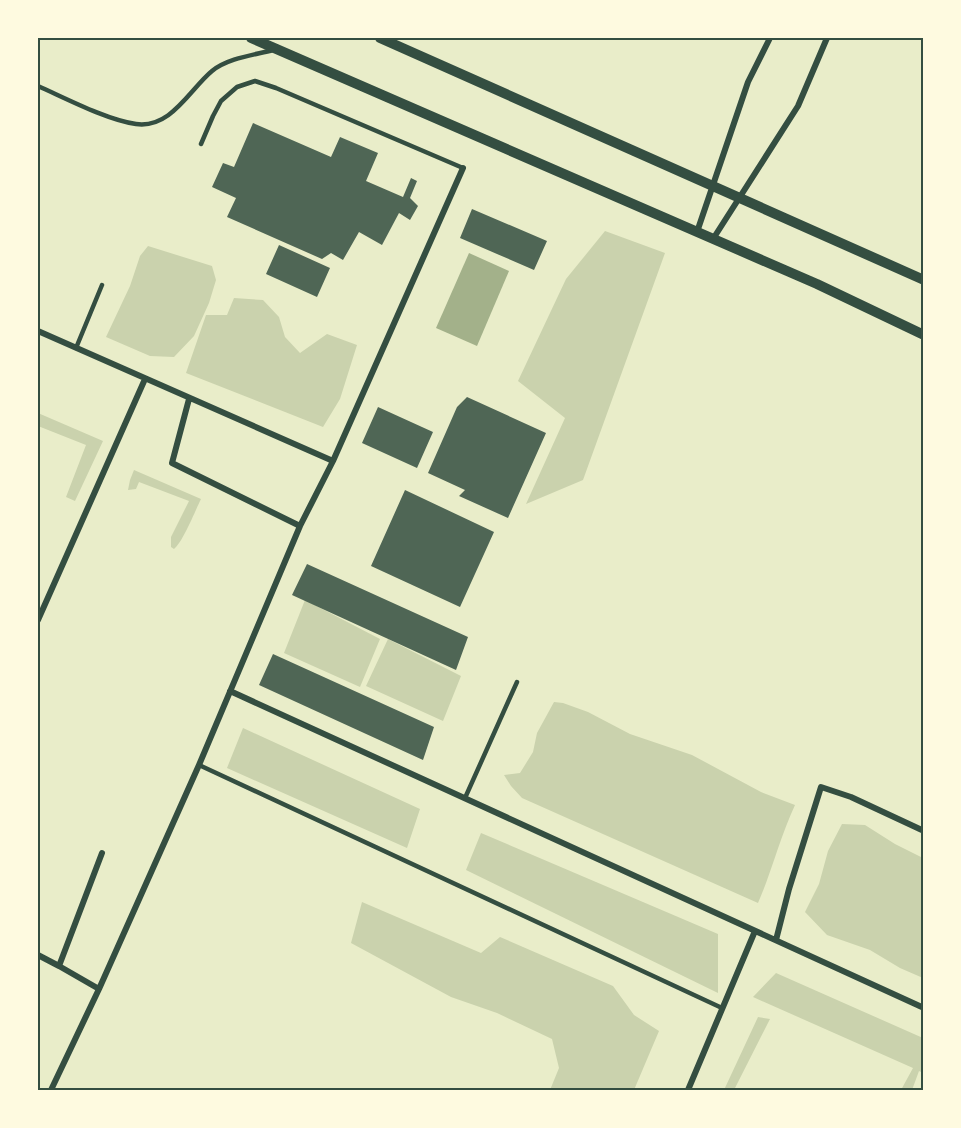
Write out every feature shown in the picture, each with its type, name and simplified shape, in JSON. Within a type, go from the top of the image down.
[{"type":"street","points":[[251,38],[817,284],[924,335]]},
{"type":"street","points":[[380,38],[924,280]]},
{"type":"street","points":[[696,232],[748,82],[770,38]]},
{"type":"street","points":[[712,239],[798,105],[827,38]]},
{"type":"street","points":[[51,1090],[99,989],[199,765],[300,526],[333,461],[463,168]]},
{"type":"street","points":[[38,332],[333,461]]},
{"type":"street","points":[[38,620],[145,379]]},
{"type":"street","points":[[189,399],[172,463],[300,526]]},
{"type":"street","points":[[231,691],[924,1008]]},
{"type":"street","points":[[776,940],[789,889],[821,787],[851,797],[924,831]]},
{"type":"street","points":[[59,966],[102,852]]},
{"type":"street","points":[[688,1090],[755,931]]},
{"type":"street","points":[[38,955],[99,989]]},
{"type":"lane","points":[[38,86],[100,113],[138,125],[157,122],[172,112],[213,70],[233,60],[277,49]]},
{"type":"lane","points":[[201,144],[221,101],[237,87],[255,81],[463,168]]},
{"type":"lane","points":[[76,348],[102,285]]},
{"type":"lane","points":[[465,798],[516,682]]},
{"type":"lane","points":[[199,765],[722,1008]]},
{"type":"shaded area","points":[[605,231],[665,253],[583,480],[526,504],[565,418],[518,381],[566,279]]},
{"type":"shaded area","points":[[148,246],[212,266],[216,280],[209,303],[194,336],[174,357],[150,356],[106,337],[130,286],[140,256]]},
{"type":"shaded area","points":[[469,253],[509,271],[477,346],[436,328]]},
{"type":"shaded area","points":[[234,298],[263,300],[279,317],[285,337],[300,353],[327,334],[357,345],[340,399],[323,427],[186,373],[206,315],[227,315]]},
{"type":"shaded area","points":[[38,413],[103,441],[75,501],[66,497],[86,445],[38,426]]},
{"type":"shaded area","points":[[134,470],[201,499],[185,533],[174,549],[171,547],[171,537],[189,501],[139,482],[136,489],[128,490]]},
{"type":"shaded area","points":[[305,600],[380,639],[360,687],[284,653]]},
{"type":"shaded area","points":[[388,639],[461,676],[443,721],[366,686]]},
{"type":"shaded area","points":[[554,702],[588,712],[630,734],[692,755],[761,792],[795,805],[758,903],[522,798],[504,775],[520,773],[533,752],[537,733]]},
{"type":"shaded area","points":[[243,728],[420,809],[407,848],[227,768]]},
{"type":"shaded area","points":[[842,824],[865,825],[923,858],[923,978],[900,968],[870,950],[827,935],[805,912],[819,884],[828,851]]},
{"type":"shaded area","points":[[481,833],[718,934],[718,993],[466,870]]},
{"type":"shaded area","points":[[362,902],[481,953],[500,937],[613,986],[634,1015],[659,1031],[634,1090],[550,1090],[559,1068],[552,1039],[497,1013],[451,997],[351,943]]},
{"type":"shaded area","points":[[776,973],[923,1038],[923,1073],[919,1071],[912,1090],[901,1090],[913,1068],[753,997]]},
{"type":"shaded area","points":[[758,1017],[770,1019],[734,1090],[724,1090]]},
{"type":"building","points":[[253,123],[331,157],[340,137],[378,153],[366,181],[403,197],[411,178],[417,181],[410,198],[418,206],[410,220],[399,213],[382,245],[359,232],[343,260],[331,253],[322,259],[227,217],[236,198],[212,187],[223,163],[234,167]]},
{"type":"building","points":[[472,209],[547,241],[534,270],[460,238]]},
{"type":"building","points":[[279,245],[330,268],[317,297],[266,274]]},
{"type":"building","points":[[467,397],[546,433],[508,518],[459,496],[465,490],[428,473],[457,407]]},
{"type":"building","points":[[378,407],[433,432],[417,468],[362,443]]},
{"type":"building","points":[[405,490],[494,532],[460,607],[371,566]]},
{"type":"building","points":[[307,564],[468,637],[456,670],[292,595]]},
{"type":"building","points":[[273,654],[434,727],[423,760],[259,685]]}]
